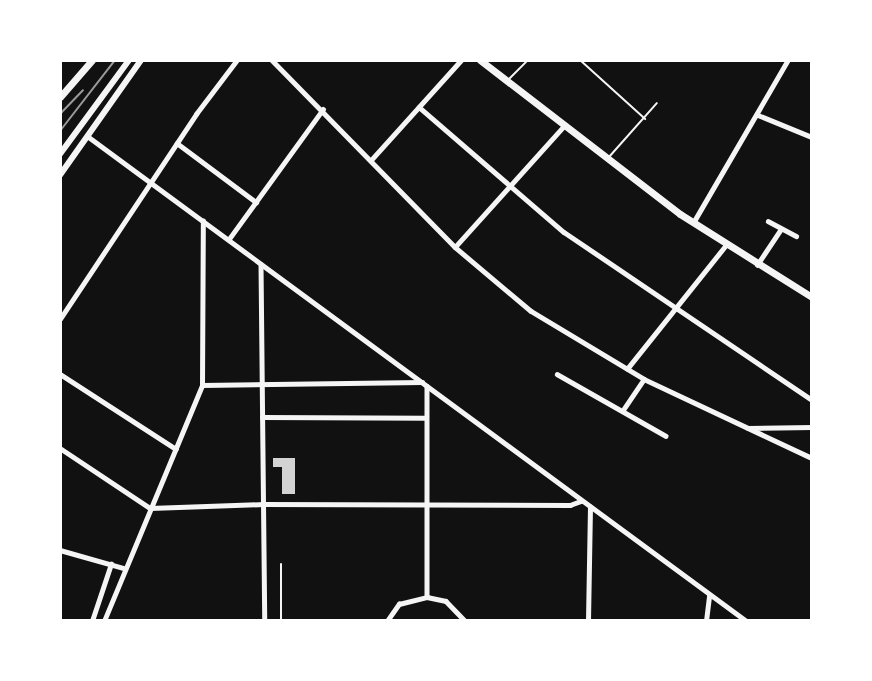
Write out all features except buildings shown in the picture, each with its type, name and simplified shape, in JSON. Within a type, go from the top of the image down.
[{"type":"main road","points":[[61,96],[92,60]]},
{"type":"main road","points":[[60,154],[129,60]]},
{"type":"main road","points":[[60,175],[141,60]]},
{"type":"main road","points":[[480,60],[693,223],[757,265],[812,297]]},
{"type":"street","points":[[60,319],[177,143],[237,60]]},
{"type":"street","points":[[272,60],[372,159],[455,247],[531,311],[644,379],[812,458]]},
{"type":"street","points":[[372,159],[461,60]]},
{"type":"street","points":[[664,60],[678,60]]},
{"type":"street","points":[[693,223],[788,60]]},
{"type":"street","points":[[419,107],[564,232],[812,399]]},
{"type":"street","points":[[229,239],[323,109]]},
{"type":"street","points":[[758,115],[812,137]]},
{"type":"street","points":[[455,247],[565,125]]},
{"type":"street","points":[[87,136],[746,621]]},
{"type":"street","points":[[177,143],[256,202]]},
{"type":"street","points":[[104,621],[123,568],[202,384],[203,220]]},
{"type":"street","points":[[768,221],[796,236]]},
{"type":"street","points":[[757,265],[781,229]]},
{"type":"street","points":[[627,369],[726,245]]},
{"type":"street","points":[[261,264],[265,621]]},
{"type":"street","points":[[60,374],[176,449]]},
{"type":"street","points":[[557,374],[666,436]]},
{"type":"street","points":[[623,410],[644,379]]},
{"type":"street","points":[[202,384],[424,384]]},
{"type":"street","points":[[424,384],[427,597]]},
{"type":"street","points":[[262,417],[426,418]]},
{"type":"street","points":[[745,427],[812,427]]},
{"type":"street","points":[[60,448],[150,508],[263,504],[570,505],[581,501]]},
{"type":"street","points":[[588,621],[590,507]]},
{"type":"street","points":[[60,550],[123,568]]},
{"type":"street","points":[[92,621],[111,564]]},
{"type":"street","points":[[706,621],[709,595]]},
{"type":"street","points":[[387,621],[394,608],[404,601],[427,597],[446,601],[465,621]]},
{"type":"lane","points":[[508,80],[528,60]]},
{"type":"lane","points":[[580,60],[645,119]]},
{"type":"lane","points":[[607,159],[657,103]]},
{"type":"lane","points":[[281,564],[281,621]]},
{"type":"railway","points":[[60,131],[115,60]]},
{"type":"railway","points":[[60,114],[83,90]]}]
